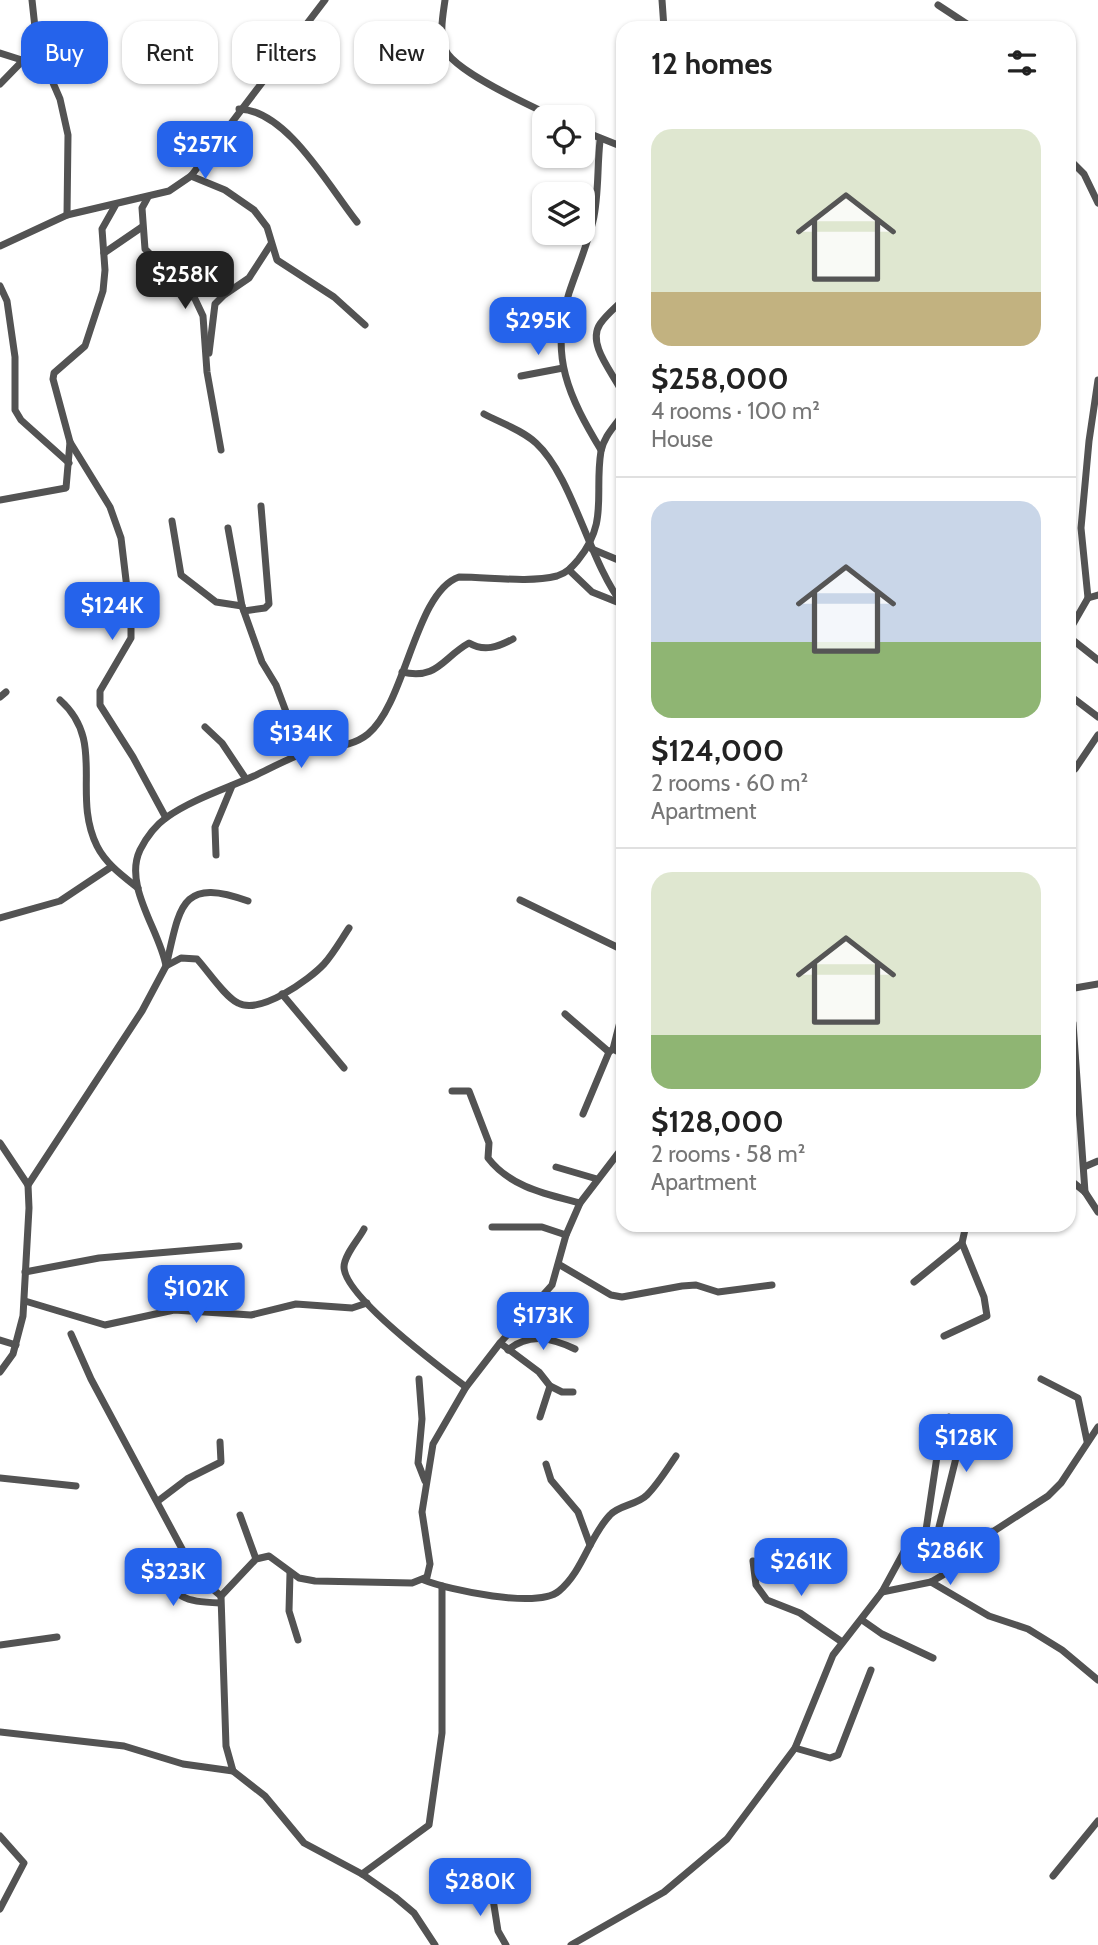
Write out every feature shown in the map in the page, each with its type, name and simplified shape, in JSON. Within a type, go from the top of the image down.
[{"type":"street","points":[[33,0],[35,21]]},
{"type":"street","points":[[0,246],[67,215],[115,206],[169,191],[191,176],[324,0]]},
{"type":"street","points":[[445,0],[442,23],[445,49],[457,64],[532,106]]},
{"type":"street","points":[[662,0],[664,21]]},
{"type":"street","points":[[938,5],[962,21]]},
{"type":"street","points":[[0,53],[21,60]]},
{"type":"street","points":[[0,84],[21,65]]},
{"type":"street","points":[[53,84],[60,99],[68,135],[67,215]]},
{"type":"street","points":[[239,109],[252,110],[270,118],[290,135],[357,222]]},
{"type":"street","points":[[595,138],[616,145]]},
{"type":"street","points":[[600,141],[594,217],[564,312],[561,334],[563,368],[576,409],[601,450]]},
{"type":"street","points":[[1076,166],[1084,174],[1098,203]]},
{"type":"street","points":[[191,176],[225,190],[254,210],[267,227],[277,260],[334,298],[365,325]]},
{"type":"street","points":[[148,197],[142,208],[145,249],[195,299],[202,316],[207,372],[221,450]]},
{"type":"street","points":[[115,206],[102,229],[103,291],[85,346],[54,373],[53,379],[70,442],[114,517],[121,538],[131,638],[100,691],[100,705],[133,757],[166,818]]},
{"type":"street","points":[[104,253],[142,227]]},
{"type":"street","points":[[207,372],[215,304],[249,278],[271,244]]},
{"type":"street","points":[[0,286],[7,300],[15,357],[15,410],[20,419],[69,463]]},
{"type":"street","points":[[616,308],[596,331],[598,349],[616,381]]},
{"type":"street","points":[[521,376],[563,368]]},
{"type":"street","points":[[1076,619],[1088,598],[1082,528],[1089,440],[1098,380]]},
{"type":"street","points":[[484,414],[538,444],[557,472],[591,547],[616,594]]},
{"type":"street","points":[[166,966],[138,888],[139,852],[166,818],[307,753],[340,747],[368,734],[384,713],[426,615],[444,585],[451,580],[460,577],[544,577],[569,570],[591,547],[600,511],[601,450],[606,436],[616,424]]},
{"type":"street","points":[[0,500],[66,488],[70,442]]},
{"type":"street","points":[[172,521],[181,575],[216,602],[243,608],[265,608],[269,604],[261,506]]},
{"type":"street","points":[[228,528],[243,608],[262,662],[276,685],[288,718],[307,753]]},
{"type":"street","points":[[591,547],[616,559]]},
{"type":"street","points":[[569,570],[592,592],[616,602]]},
{"type":"street","points":[[1088,598],[1098,595]]},
{"type":"street","points":[[1088,598],[1098,602]]},
{"type":"street","points":[[402,672],[418,676],[432,672],[469,643],[478,649],[490,648],[513,639]]},
{"type":"street","points":[[1076,643],[1098,660]]},
{"type":"street","points":[[60,700],[79,721],[84,734],[84,799],[96,846],[111,867],[138,888]]},
{"type":"street","points":[[1076,700],[1098,717]]},
{"type":"street","points":[[205,727],[222,743],[246,779]]},
{"type":"street","points":[[1076,768],[1098,735]]},
{"type":"street","points":[[216,855],[215,827],[232,786]]},
{"type":"street","points":[[0,918],[60,901],[111,867]]},
{"type":"street","points":[[27,1185],[142,1011],[166,966],[178,913],[200,893],[220,891],[248,901]]},
{"type":"street","points":[[520,900],[616,947]]},
{"type":"street","points":[[166,966],[181,958],[197,959],[230,998],[245,1006],[262,1004],[324,964],[349,928]]},
{"type":"street","points":[[1076,988],[1098,984]]},
{"type":"street","points":[[282,993],[322,1045],[344,1068]]},
{"type":"street","points":[[565,1014],[616,1052]]},
{"type":"street","points":[[583,1114],[616,1033]]},
{"type":"street","points":[[1076,1062],[1084,1192]]},
{"type":"street","points":[[452,1091],[469,1091],[489,1143],[488,1158],[495,1167],[524,1187],[580,1203]]},
{"type":"street","points":[[0,1143],[27,1185],[29,1209],[24,1301],[16,1345],[0,1372]]},
{"type":"street","points":[[424,1580],[430,1564],[422,1511],[433,1444],[466,1387],[500,1343],[552,1285],[560,1265],[566,1234],[580,1203],[616,1156]]},
{"type":"street","points":[[1084,1167],[1098,1161]]},
{"type":"street","points":[[556,1167],[597,1179]]},
{"type":"street","points":[[1076,1185],[1098,1212]]},
{"type":"street","points":[[492,1227],[542,1227],[566,1234]]},
{"type":"street","points":[[364,1229],[344,1267],[346,1276],[367,1303],[414,1348],[466,1387]]},
{"type":"street","points":[[944,1336],[987,1316],[984,1297],[962,1244],[965,1232]]},
{"type":"street","points":[[914,1282],[962,1244]]},
{"type":"street","points":[[25,1272],[99,1258],[239,1246]]},
{"type":"street","points":[[560,1265],[611,1295],[622,1297],[682,1286],[696,1285],[718,1292],[772,1284]]},
{"type":"street","points":[[24,1301],[105,1325],[174,1310],[234,1311],[251,1315],[296,1304],[352,1308],[367,1303]]},
{"type":"street","points":[[71,1334],[91,1379],[188,1560],[221,1600],[226,1746],[233,1771]]},
{"type":"street","points":[[508,1350],[527,1338],[541,1338],[575,1349]]},
{"type":"street","points":[[0,1340],[16,1345]]},
{"type":"street","points":[[500,1343],[539,1372],[550,1386],[562,1392],[573,1392]]},
{"type":"street","points":[[419,1379],[422,1419],[418,1463],[426,1482]]},
{"type":"street","points":[[1041,1379],[1078,1398],[1087,1441]]},
{"type":"street","points":[[540,1418],[550,1386]]},
{"type":"street","points":[[938,1531],[957,1454],[949,1417]]},
{"type":"street","points":[[882,1592],[932,1582],[948,1572],[967,1546],[1048,1496],[1061,1483],[1098,1427]]},
{"type":"street","points":[[158,1501],[187,1479],[221,1462],[220,1442]]},
{"type":"street","points":[[577,1944],[664,1892],[712,1855],[795,1748],[806,1726],[818,1688],[842,1642],[882,1592],[906,1548],[926,1530],[939,1443]]},
{"type":"street","points":[[221,1600],[256,1559],[269,1556],[290,1573],[315,1581],[412,1583],[424,1580],[490,1595],[545,1598],[559,1592],[613,1512],[646,1496],[676,1456]]},
{"type":"street","points":[[546,1464],[551,1480],[578,1512],[590,1545]]},
{"type":"street","points":[[0,1478],[76,1486]]},
{"type":"street","points":[[240,1515],[256,1559]]},
{"type":"street","points":[[926,1530],[961,1536],[994,1531]]},
{"type":"street","points":[[753,1561],[756,1585],[767,1600],[800,1613],[842,1642]]},
{"type":"street","points":[[157,1562],[175,1592],[184,1599],[221,1600]]},
{"type":"street","points":[[290,1573],[289,1611],[298,1640]]},
{"type":"street","points":[[932,1582],[989,1616],[1028,1629],[1062,1650],[1098,1680]]},
{"type":"street","points":[[362,1874],[429,1825],[442,1732],[442,1586]]},
{"type":"street","points":[[862,1620],[883,1634],[933,1658]]},
{"type":"street","points":[[0,1645],[57,1637]]},
{"type":"street","points":[[795,1748],[830,1758],[838,1755],[871,1671]]},
{"type":"street","points":[[0,1732],[124,1746],[183,1764],[233,1771],[265,1796],[304,1843],[362,1874],[414,1913],[435,1945]]},
{"type":"street","points":[[1053,1876],[1098,1821]]},
{"type":"street","points":[[0,1836],[24,1863],[0,1909]]},
{"type":"street","points":[[490,1880],[498,1931],[506,1945]]}]
